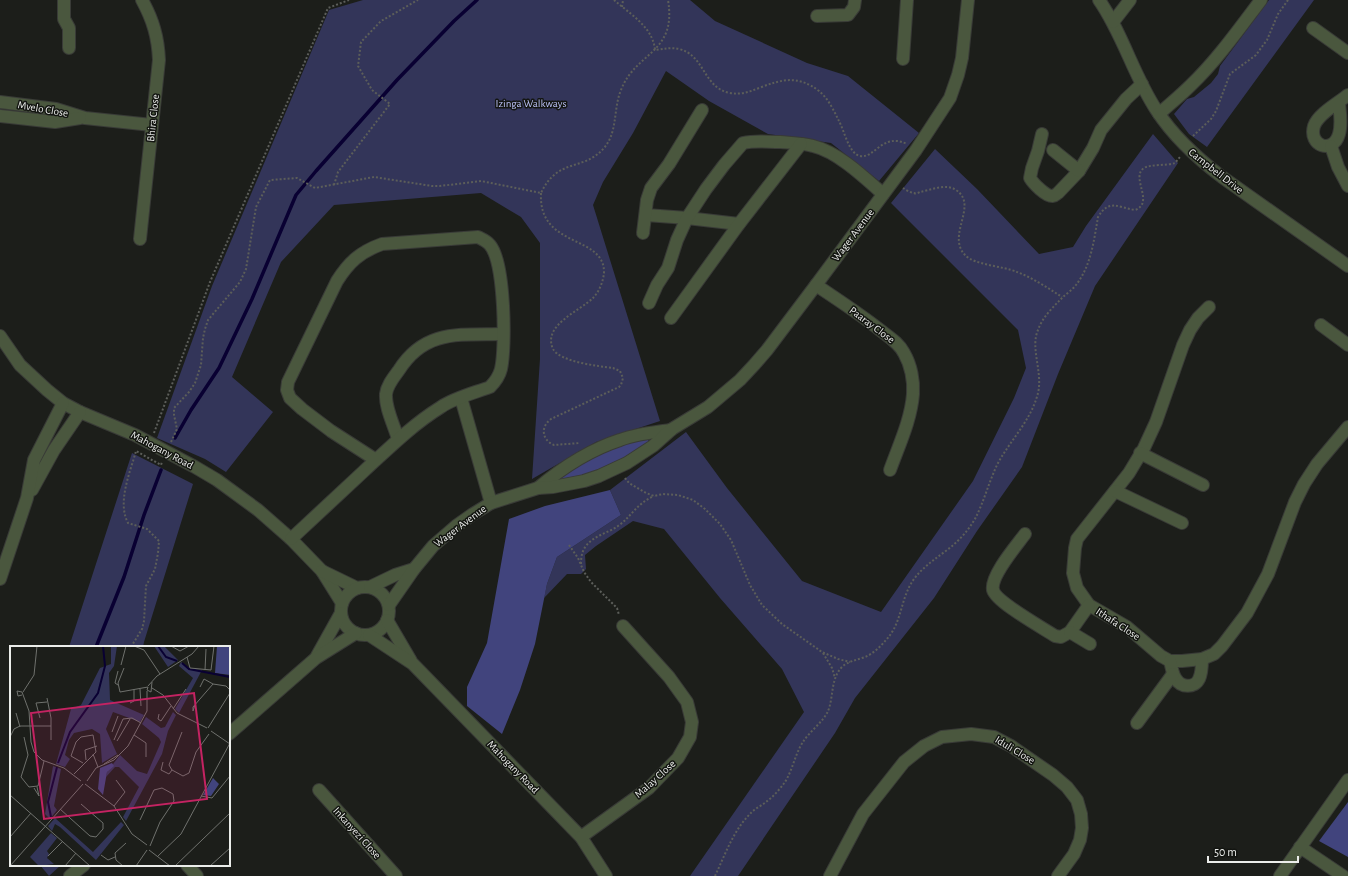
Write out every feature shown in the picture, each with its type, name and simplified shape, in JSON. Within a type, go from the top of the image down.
[{"type":"street","points":[[64,0],[64,19],[69,28],[69,48]]},
{"type":"street","name":"Bhira Close","points":[[140,239],[159,60],[158,42],[150,16],[142,0]]},
{"type":"street","points":[[817,16],[848,15],[854,7],[855,0]]},
{"type":"street","points":[[903,59],[907,0]]},
{"type":"street","name":"Wager Avenue","points":[[389,605],[432,546],[456,526],[491,502],[538,488],[553,487],[584,481],[617,468],[640,455],[672,429],[708,407],[740,380],[767,350],[816,285],[916,150],[950,98],[962,58],[968,0]]},
{"type":"street","name":"Campbell Drive","points":[[1098,0],[1113,22],[1142,84],[1159,114],[1186,148],[1204,164],[1348,266]]},
{"type":"street","points":[[1113,22],[1130,0]]},
{"type":"street","points":[[1159,114],[1203,74],[1261,0]]},
{"type":"street","points":[[1313,28],[1348,53]]},
{"type":"street","points":[[1042,134],[1030,178],[1038,187],[1051,197],[1054,196],[1079,171],[1093,148],[1101,130],[1126,99],[1142,84]]},
{"type":"street","points":[[1339,103],[1341,122],[1339,135],[1331,146],[1319,144],[1315,140],[1313,134],[1314,126],[1322,115],[1348,95]]},
{"type":"street","name":"Mvelo Close","points":[[0,102],[56,109],[85,118],[152,125]]},
{"type":"street","points":[[643,233],[647,200],[651,188],[669,164],[702,110]]},
{"type":"street","name":"Mvelo Close","points":[[0,116],[55,122],[85,118]]},
{"type":"street","points":[[649,303],[657,285],[668,268],[677,240],[688,218],[706,189],[743,143],[760,141],[814,146],[830,153],[860,174],[883,194]]},
{"type":"street","points":[[671,318],[739,224],[801,144]]},
{"type":"street","points":[[1331,146],[1338,167],[1348,186]]},
{"type":"street","points":[[1053,150],[1079,171]]},
{"type":"street","points":[[646,215],[739,224]]},
{"type":"street","points":[[290,539],[376,460],[409,429],[442,406],[490,387],[495,382],[501,369],[503,334],[502,286],[496,258],[491,246],[478,237],[382,244],[370,249],[346,267],[337,281],[288,382],[287,390],[290,398],[302,409],[331,431],[376,460]]},
{"type":"street","name":"Paaray Close","points":[[816,285],[859,313],[898,344],[909,364],[913,380],[913,394],[910,414],[890,470]]},
{"type":"street","name":"Ithafa Close","points":[[1170,661],[1127,627],[1089,605],[1077,588],[1073,573],[1075,548],[1078,539],[1128,473],[1140,453],[1156,422],[1183,345],[1190,330],[1198,318],[1209,307]]},
{"type":"street","points":[[1321,325],[1348,345]]},
{"type":"street","points":[[398,439],[387,406],[386,394],[389,384],[406,358],[422,346],[444,336],[503,334]]},
{"type":"street","name":"Mahogany Road","points":[[0,336],[20,365],[63,403],[80,412],[113,425],[166,452],[217,480],[258,510],[322,571],[341,608]]},
{"type":"street","points":[[461,398],[491,502]]},
{"type":"street","points":[[0,579],[27,498],[34,460],[63,403]]},
{"type":"street","points":[[27,498],[54,450],[80,412]]},
{"type":"street","points":[[1202,659],[1202,670],[1199,680],[1194,685],[1187,686],[1176,681],[1170,661],[1182,662],[1202,659],[1214,654],[1222,646],[1247,613],[1268,574],[1295,502],[1304,484],[1317,464],[1348,427]]},
{"type":"street","name":"Wager Avenue","points":[[538,488],[570,464],[606,444],[634,436],[672,429]]},
{"type":"street","points":[[1140,453],[1203,485]]},
{"type":"street","points":[[1115,491],[1182,523]]},
{"type":"street","points":[[1025,534],[1004,562],[994,582],[993,590],[996,596],[1013,610],[1054,636],[1061,637],[1070,632],[1089,605]]},
{"type":"street","points":[[370,587],[395,575],[414,569]]},
{"type":"street","name":"Mahogany Road","points":[[322,571],[357,588]]},
{"type":"street","points":[[316,658],[346,595],[352,590],[367,586],[375,588],[386,598],[389,605],[389,613],[383,627],[377,632],[369,635],[360,635],[346,626],[342,619],[341,608]]},
{"type":"street","name":"Mahogany Road","points":[[387,620],[413,664]]},
{"type":"street","name":"Malay Close","points":[[581,837],[649,788],[678,758],[690,737],[692,722],[687,702],[670,677],[623,626]]},
{"type":"street","points":[[1070,632],[1090,644]]},
{"type":"street","points":[[230,733],[316,658],[356,633]]},
{"type":"street","name":"Mahogany Road","points":[[369,635],[413,664],[581,837],[606,876]]},
{"type":"street","points":[[1137,723],[1173,674]]},
{"type":"street","name":"Iduli Close","points":[[830,876],[863,814],[904,762],[924,746],[942,737],[971,734],[994,737],[1011,746],[1067,787],[1077,800],[1081,814],[1082,828],[1080,840],[1074,854],[1058,876]]},
{"type":"street","points":[[1280,876],[1348,780]]},
{"type":"street","name":"Inkanyezi Close","points":[[319,790],[396,876]]},
{"type":"street","points":[[1300,847],[1343,876]]},
{"type":"street","points":[[70,876],[83,866]]},
{"type":"street","points":[[188,866],[197,876]]},
{"type":"path","points":[[147,442],[153,434],[210,282],[328,8],[349,0]]},
{"type":"path","points":[[334,185],[338,172],[390,104],[372,90],[358,66],[361,42],[381,21],[418,0]]},
{"type":"path","points":[[614,0],[646,28],[654,42],[655,50]]},
{"type":"path","points":[[622,7],[623,0]]},
{"type":"path","points":[[586,442],[559,445],[550,443],[544,437],[543,429],[551,419],[619,387],[623,378],[620,371],[613,368],[568,359],[557,354],[551,340],[554,330],[562,320],[592,299],[600,288],[604,270],[601,261],[587,246],[564,236],[551,226],[544,214],[541,193],[545,184],[553,175],[569,166],[592,158],[604,148],[612,136],[618,98],[627,77],[655,50],[662,41],[668,26],[668,0]]},
{"type":"path","points":[[715,876],[741,824],[751,812],[767,801],[785,783],[803,742],[828,712],[835,679],[842,666],[868,656],[887,640],[899,620],[905,595],[919,572],[958,541],[975,518],[997,466],[1024,424],[1035,403],[1040,378],[1035,341],[1036,332],[1040,324],[1063,297],[1077,284],[1087,267],[1098,217],[1105,207],[1110,206],[1135,210],[1141,206],[1143,201],[1140,179],[1141,171],[1144,168],[1175,164],[1194,134],[1211,119],[1216,111],[1230,74],[1256,55],[1262,48],[1278,14],[1288,0]]},
{"type":"path","points":[[655,50],[673,48],[687,52],[698,61],[706,77],[713,85],[728,93],[743,94],[785,80],[803,82],[820,92],[826,99],[840,122],[852,150],[860,156],[866,156],[887,141],[905,143],[916,150]]},
{"type":"path","points":[[132,646],[142,629],[144,621],[146,586],[154,569],[159,541],[147,529],[128,523],[125,517],[125,494],[136,451],[161,465],[177,429],[174,408],[195,383],[201,365],[202,338],[208,320],[240,282],[246,269],[256,207],[270,180],[297,178],[315,188],[374,176],[436,186],[481,181],[541,193]]},
{"type":"path","points":[[905,182],[901,188],[914,194],[945,187],[956,190],[960,194],[965,208],[958,240],[961,250],[970,259],[976,262],[1001,267],[1022,274],[1037,281],[1063,297]]},
{"type":"path","points":[[617,468],[629,482],[646,493],[654,496]]},
{"type":"path","points":[[581,564],[583,551],[590,541],[618,526],[627,519],[640,504],[654,496],[663,494],[678,495],[693,500],[705,509],[720,524],[731,540],[750,585],[762,605],[782,624],[822,652],[838,659],[850,662]]},
{"type":"path","points":[[569,546],[591,582],[617,608],[623,626]]},
{"type":"path","points":[[822,652],[828,661],[835,679]]},
{"type":"green space","name":"Izinga Walkways","points":[[363,0],[690,0],[715,21],[807,63],[848,76],[919,133],[879,181],[831,143],[768,134],[709,101],[666,71],[633,133],[603,182],[593,205],[660,421],[596,442],[532,479],[540,359],[540,243],[521,217],[481,193],[334,205],[281,262],[232,377],[273,412],[226,472],[205,459],[157,438],[212,286],[329,10]]},
{"type":"green space","points":[[1269,0],[1314,0],[1207,147],[1189,134],[1174,114],[1187,99],[1194,97],[1211,83],[1218,74],[1220,66]]},
{"type":"green space","points":[[1153,134],[1178,163],[1095,286],[1058,374],[1022,467],[977,531],[934,598],[855,698],[835,733],[738,876],[690,876],[804,712],[782,669],[720,598],[664,529],[633,521],[585,555],[586,569],[581,574],[567,574],[544,598],[547,584],[557,557],[621,515],[610,490],[686,432],[727,488],[802,581],[881,612],[973,481],[1014,398],[1026,368],[1018,330],[891,203],[935,149],[977,189],[1039,254],[1073,247],[1086,226]]},
{"type":"green space","points":[[132,453],[193,484],[143,646],[69,646]]},
{"type":"green space","points":[[41,866],[60,866],[49,876]]},
{"type":"shaded area","points":[[648,439],[649,442],[637,451],[596,473],[558,482],[557,479],[571,469],[616,446]]},
{"type":"shaded area","points":[[610,490],[621,515],[557,557],[547,584],[535,644],[520,690],[502,734],[467,706],[467,687],[487,643],[509,519],[545,506]]},
{"type":"shaded area","points":[[1348,802],[1348,857],[1319,841]]},
{"type":"waterway","points":[[175,438],[191,410],[219,368],[252,299],[296,195],[397,80],[454,21],[477,0]]},
{"type":"waterway","points":[[96,646],[124,577],[144,515],[161,470]]}]
